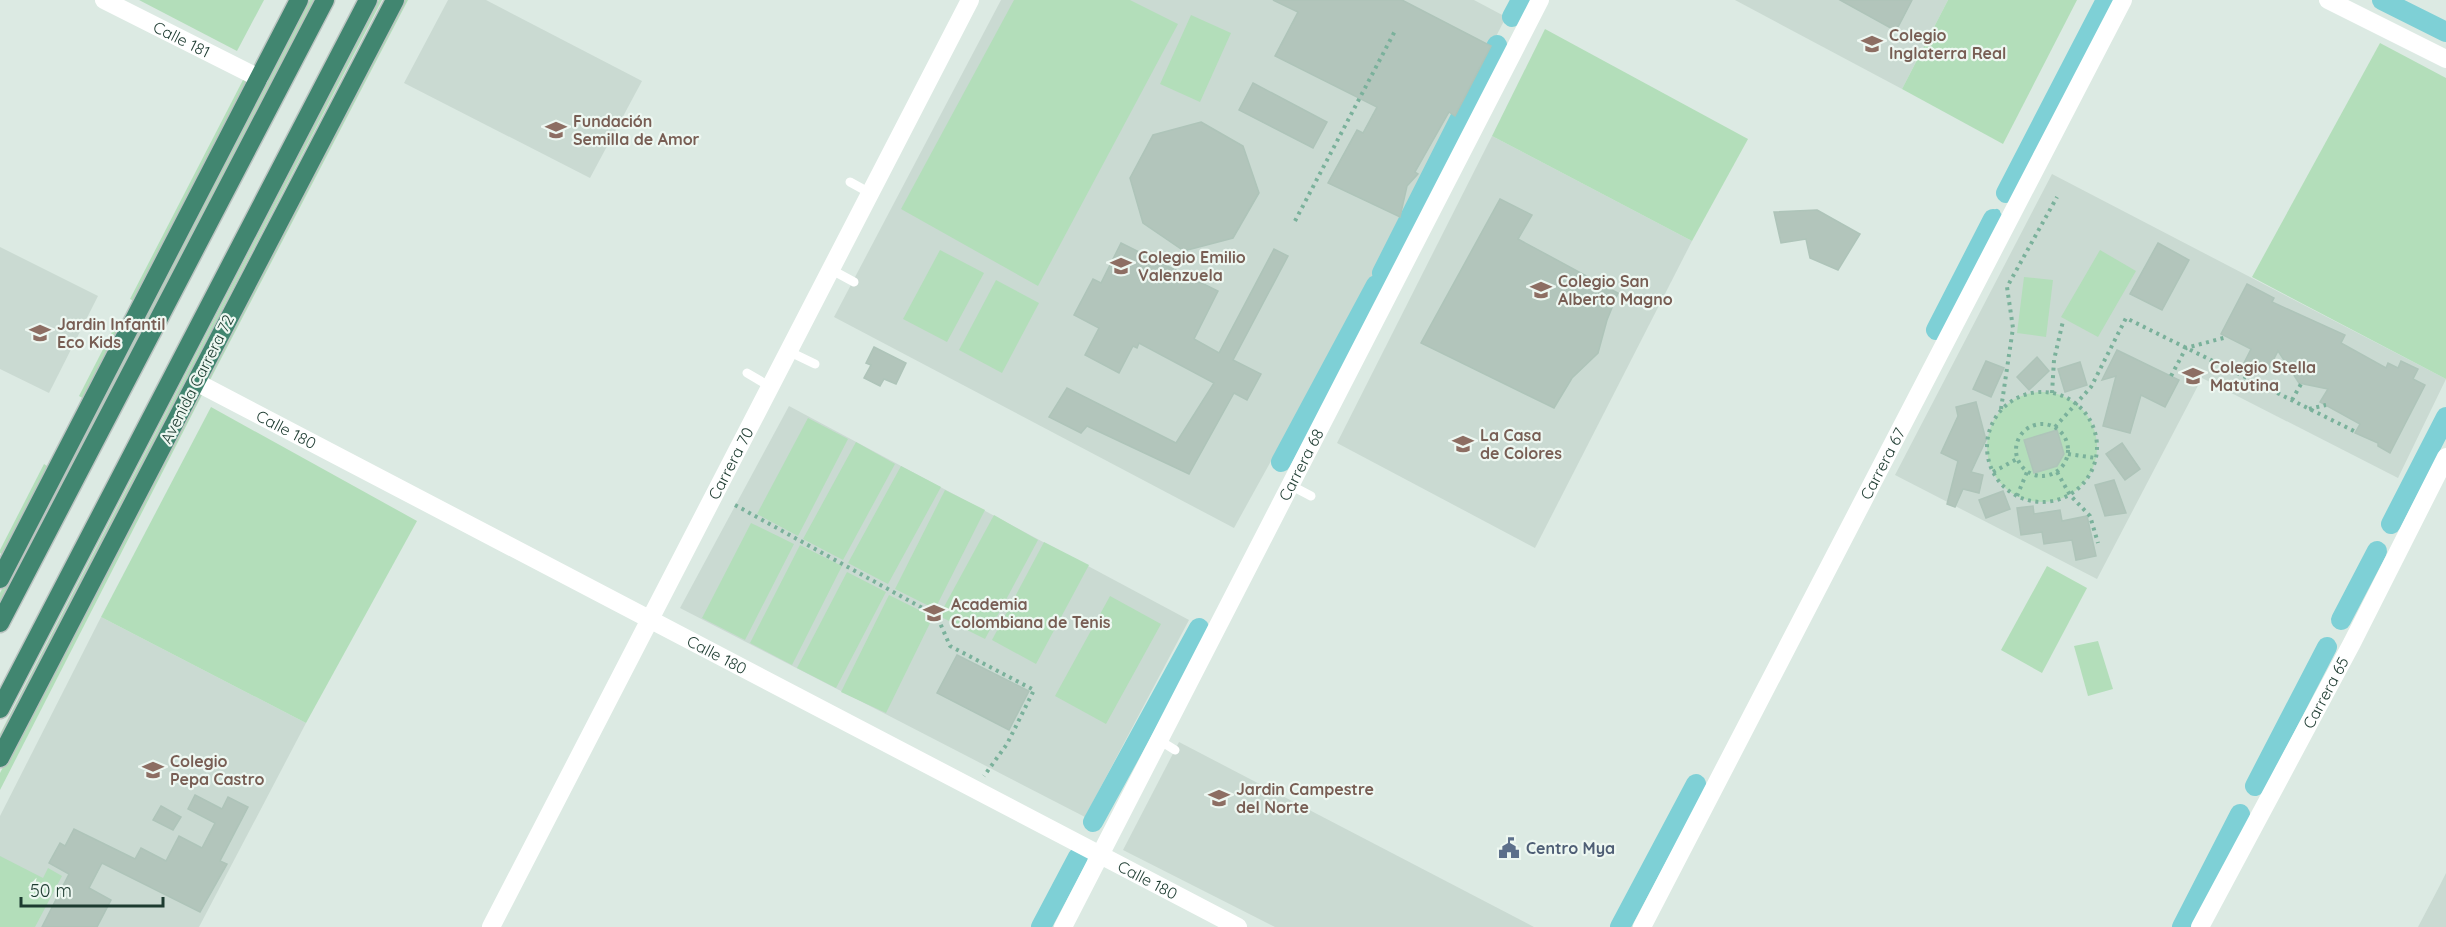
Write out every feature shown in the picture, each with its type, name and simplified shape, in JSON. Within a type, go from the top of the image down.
[{"type":"highway","points":[[0,579],[299,0]]},
{"type":"highway","points":[[0,623],[325,0]]},
{"type":"highway","name":"Avenida Carrera 72","points":[[0,709],[368,0]]},
{"type":"highway","name":"Avenida Carrera 72","points":[[0,758],[395,0]]},
{"type":"street","name":"Calle 181","points":[[104,0],[259,78]]},
{"type":"street","name":"Carrera 70","points":[[491,927],[648,619],[970,0]]},
{"type":"street","name":"Carrera 68","points":[[1063,927],[1540,0]]},
{"type":"street","name":"Carrera 67","points":[[1642,927],[2123,0]]},
{"type":"street","points":[[2328,0],[2446,59]]},
{"type":"street","name":"Calle 180","points":[[196,382],[1239,927]]},
{"type":"street","name":"Carrera 65","points":[[2200,927],[2261,808],[2352,643],[2446,457]]},
{"type":"lane","points":[[850,182],[870,193]]},
{"type":"lane","points":[[830,269],[854,282]]},
{"type":"lane","points":[[788,351],[815,364]]},
{"type":"lane","points":[[747,373],[769,386]]},
{"type":"lane","points":[[1290,485],[1311,496]]},
{"type":"lane","points":[[1159,740],[1175,750]]},
{"type":"path","points":[[1295,221],[1396,29]]},
{"type":"path","points":[[2001,410],[2013,328],[2007,287],[2057,197]]},
{"type":"path","points":[[2055,427],[2091,387],[2127,318],[2356,432]]},
{"type":"path","points":[[2052,393],[2054,360],[2063,321]]},
{"type":"path","points":[[2171,376],[2186,348],[2227,337]]},
{"type":"path","points":[[2292,400],[2301,384]]},
{"type":"path","points":[[2033,393],[2052,393],[2075,404],[2084,412],[2094,429],[2098,447],[2086,482],[2070,495],[2053,501],[2036,502],[2017,496],[2004,487],[1993,472],[1988,458],[1987,441],[1992,424],[2001,410],[2015,399],[2033,393]]},
{"type":"path","points":[[2309,409],[2326,405]]},
{"type":"path","points":[[2039,424],[2055,427],[2067,440],[2068,454],[2063,466],[2057,472],[2039,477],[2027,472],[2017,459],[2016,445],[2024,430],[2039,424]]},
{"type":"path","points":[[2068,454],[2096,458]]},
{"type":"path","points":[[1993,472],[2017,459]]},
{"type":"path","points":[[2017,496],[2027,472]]},
{"type":"path","points":[[2057,472],[2070,495],[2090,516],[2098,543]]},
{"type":"path","points":[[735,505],[937,616],[950,646],[1034,690],[1007,744],[974,790]]},
{"type":"shaded area","name":"Fundación Semilla de Amor","points":[[448,0],[486,0],[642,81],[590,178],[404,83]]},
{"type":"shaded area","name":"Colegio Emilio Valenzuela","points":[[1001,0],[1474,0],[1506,17],[1376,271],[1234,528],[834,317]]},
{"type":"shaded area","name":"Colegio Inglaterra Real","points":[[1735,0],[1948,0],[1902,89]]},
{"type":"shaded area","name":"Colegio San Alberto Magno","points":[[1492,136],[1692,241],[1535,548],[1337,443]]},
{"type":"shaded area","name":"Colegio Stella Matutina","points":[[2052,174],[2446,379],[2398,478],[2202,378],[2097,579],[1895,475]]},
{"type":"shaded area","name":"Jardin Infantil Eco Kids","points":[[0,247],[98,296],[49,393],[0,369]]},
{"type":"shaded area","name":"Academia Colombiana de Tenis","points":[[789,406],[1189,620],[1085,817],[680,608]]},
{"type":"shaded area","name":"Colegio Pepa Castro","points":[[101,617],[306,723],[199,927],[0,927],[0,816]]},
{"type":"shaded area","name":"Jardin Campestre del Norte","points":[[1179,742],[1534,927],[1275,927],[1123,850]]},
{"type":"shaded area","points":[[2446,873],[2446,927],[2418,927],[2439,887]]},
{"type":"green space","points":[[139,0],[264,0],[237,51]]},
{"type":"green space","points":[[310,0],[316,0],[0,603],[0,593]]},
{"type":"green space","points":[[379,0],[382,0],[0,739],[0,734]]},
{"type":"green space","points":[[400,0],[408,0],[210,380],[204,378]]},
{"type":"green space","points":[[1014,0],[1130,0],[1178,24],[1038,286],[901,209]]},
{"type":"green space","points":[[1948,0],[2077,0],[2003,144],[1902,89]]},
{"type":"green space","points":[[1191,15],[1231,33],[1200,102],[1160,84]]},
{"type":"green space","points":[[1545,29],[1748,139],[1692,241],[1492,136]]},
{"type":"green space","points":[[2380,43],[2446,78],[2446,379],[2252,277]]},
{"type":"green space","points":[[244,78],[250,82],[136,302],[130,299]]},
{"type":"green space","points":[[940,250],[984,273],[947,342],[903,319]]},
{"type":"green space","points":[[2100,250],[2136,271],[2098,337],[2061,317]]},
{"type":"green space","points":[[2024,277],[2053,280],[2046,337],[2017,333]]},
{"type":"green space","points":[[996,280],[1039,303],[1002,373],[959,350]]},
{"type":"green space","points":[[117,322],[124,325],[86,400],[79,396]]},
{"type":"green space","points":[[197,390],[203,393],[0,790],[0,773]]},
{"type":"green space","points":[[2042,392],[2063,396],[2081,408],[2093,426],[2097,447],[2093,468],[2081,486],[2063,498],[2042,502],[2021,498],[2003,486],[1991,468],[1987,447],[1991,426],[2003,408],[2021,396]]},
{"type":"green space","points":[[211,407],[417,521],[306,723],[101,617]]},
{"type":"green space","points":[[808,418],[848,439],[798,536],[757,514]]},
{"type":"green space","points":[[856,442],[895,464],[843,560],[803,539]]},
{"type":"green space","points":[[44,464],[50,468],[5,556],[0,553],[0,550]]},
{"type":"green space","points":[[901,466],[941,487],[888,584],[848,563]]},
{"type":"green space","points":[[945,490],[985,510],[935,609],[895,589]]},
{"type":"green space","points":[[994,515],[1038,540],[985,639],[939,616]]},
{"type":"green space","points":[[751,523],[794,544],[745,640],[702,618]]},
{"type":"green space","points":[[1044,542],[1089,565],[1036,664],[992,640]]},
{"type":"green space","points":[[800,545],[842,566],[792,665],[750,643]]},
{"type":"green space","points":[[2047,566],[2087,588],[2042,673],[2001,650]]},
{"type":"green space","points":[[847,572],[886,592],[836,688],[797,668]]},
{"type":"green space","points":[[889,595],[933,617],[886,713],[841,692]]},
{"type":"green space","points":[[1110,596],[1161,624],[1106,724],[1055,696]]},
{"type":"green space","points":[[2098,641],[2113,689],[2088,696],[2074,646]]},
{"type":"green space","points":[[0,856],[43,878],[48,868],[62,876],[35,927],[0,927]]},
{"type":"building","points":[[1273,0],[1402,0],[1491,46],[1455,116],[1449,112],[1415,172],[1418,174],[1407,186],[1400,217],[1328,183],[1357,130],[1363,133],[1377,107],[1275,56],[1298,12]]},
{"type":"building","points":[[1840,0],[1912,0],[1896,31]]},
{"type":"building","points":[[1253,83],[1327,122],[1313,148],[1239,110]]},
{"type":"building","points":[[1201,122],[1243,146],[1259,193],[1233,238],[1184,251],[1143,223],[1130,178],[1153,135]]},
{"type":"building","points":[[1500,199],[1532,215],[1518,239],[1618,293],[1607,320],[1598,353],[1572,378],[1554,408],[1421,343]]},
{"type":"building","points":[[1817,210],[1860,234],[1838,270],[1810,258],[1806,239],[1781,243],[1774,212]]},
{"type":"building","points":[[1121,243],[1218,291],[1194,339],[1219,353],[1274,249],[1288,256],[1233,360],[1261,374],[1247,400],[1234,393],[1189,474],[1087,426],[1081,433],[1049,417],[1067,388],[1176,443],[1214,383],[1139,343],[1137,348],[1133,346],[1119,373],[1085,355],[1099,328],[1074,315],[1093,279],[1101,283]]},
{"type":"building","points":[[2158,243],[2189,260],[2162,310],[2130,294]]},
{"type":"building","points":[[2247,284],[2274,298],[2272,302],[2345,335],[2341,343],[2386,368],[2388,363],[2398,368],[2401,361],[2418,369],[2413,379],[2425,385],[2390,453],[2378,446],[2378,443],[2355,433],[2360,424],[2320,402],[2328,389],[2299,383],[2278,351],[2266,374],[2244,363],[2251,349],[2221,334]]},
{"type":"building","points":[[874,347],[906,363],[896,384],[884,379],[880,386],[864,378],[871,365],[866,363]]},
{"type":"building","points":[[2117,350],[2179,380],[2165,407],[2141,395],[2130,433],[2103,426],[2116,376],[2102,380]]},
{"type":"building","points":[[2037,357],[2049,371],[2029,390],[2017,377]]},
{"type":"building","points":[[1986,361],[2004,368],[1991,397],[1973,389]]},
{"type":"building","points":[[2080,362],[2087,385],[2065,392],[2058,369]]},
{"type":"building","points":[[1976,402],[1986,440],[1971,472],[1983,475],[1979,493],[1963,489],[1955,507],[1947,504],[1958,461],[1941,453],[1958,416],[1956,407]]},
{"type":"building","points":[[2057,430],[2064,454],[2057,466],[2034,473],[2024,440]]},
{"type":"building","points":[[2122,443],[2140,469],[2125,480],[2106,454]]},
{"type":"building","points":[[2114,480],[2126,513],[2105,516],[2095,485]]},
{"type":"building","points":[[2003,491],[2010,509],[1986,518],[1979,500]]},
{"type":"building","points":[[2033,506],[2034,514],[2060,510],[2062,521],[2087,516],[2096,556],[2076,560],[2072,540],[2044,544],[2042,532],[2021,535],[2017,508]]},
{"type":"building","points":[[957,655],[1029,691],[1009,730],[937,693]]},
{"type":"building","points":[[195,795],[222,809],[228,797],[248,807],[220,861],[227,864],[200,912],[102,863],[89,888],[111,900],[97,927],[42,927],[69,874],[49,863],[60,843],[65,846],[74,829],[135,859],[141,848],[166,861],[179,836],[202,848],[215,823],[188,809]]},
{"type":"building","points":[[161,806],[181,817],[173,830],[153,820]]},
{"type":"waterway","points":[[1512,17],[1521,0]]},
{"type":"waterway","points":[[2006,193],[2106,0]]},
{"type":"waterway","points":[[2382,0],[2446,32]]},
{"type":"waterway","points":[[1382,273],[1497,45]]},
{"type":"waterway","points":[[1993,219],[1997,212]]},
{"type":"waterway","points":[[1936,330],[1993,219]]},
{"type":"waterway","points":[[1281,462],[1376,285]]},
{"type":"waterway","points":[[2391,524],[2446,417]]},
{"type":"waterway","points":[[2341,620],[2377,551]]},
{"type":"waterway","points":[[1093,822],[1199,628]]},
{"type":"waterway","points":[[2255,786],[2327,647]]},
{"type":"waterway","points":[[1620,927],[1696,784]]},
{"type":"waterway","points":[[2182,927],[2240,814]]},
{"type":"waterway","points":[[1041,927],[1078,857]]},
{"type":"place","name":"Colegio Inglaterra Real","points":[[1872,44]]},
{"type":"place","name":"Fundación Semilla de Amor","points":[[556,130]]},
{"type":"place","name":"Colegio Emilio Valenzuela","points":[[1121,266]]},
{"type":"place","name":"Colegio San Alberto Magno","points":[[1541,290]]},
{"type":"place","name":"Jardin Infantil Eco Kids","points":[[40,333]]},
{"type":"place","name":"Colegio Stella Matutina","points":[[2193,376]]},
{"type":"place","name":"La Casa de Colores","points":[[1463,444]]},
{"type":"place","name":"Academia Colombiana de Tenis","points":[[934,613]]},
{"type":"place","name":"Colegio Pepa Castro","points":[[153,770]]},
{"type":"place","name":"Jardin Campestre del Norte","points":[[1219,798]]},
{"type":"place","name":"Centro Mya","points":[[1509,848]]}]
